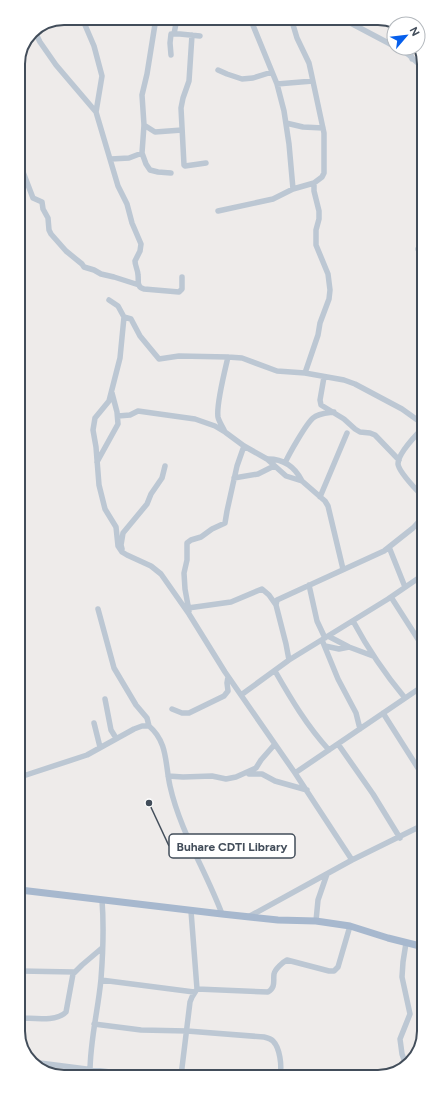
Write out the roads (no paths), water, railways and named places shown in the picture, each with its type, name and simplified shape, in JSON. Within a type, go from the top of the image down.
[{"type":"main road","points":[[25,891],[191,911],[278,920],[316,921],[350,926],[406,943],[417,945]]},
{"type":"street","points":[[85,25],[94,46],[102,76],[96,112]]},
{"type":"street","points":[[155,25],[148,74],[142,95],[144,125],[142,153],[150,170],[171,173]]},
{"type":"street","points":[[174,34],[175,25]]},
{"type":"street","points":[[253,25],[277,84],[286,123],[293,189]]},
{"type":"street","points":[[218,211],[273,199],[293,189],[314,183],[322,177],[324,173],[323,128],[310,66],[297,38],[293,25]]},
{"type":"street","points":[[354,25],[386,42]]},
{"type":"street","points":[[172,55],[171,34],[200,36]]},
{"type":"street","points":[[192,35],[189,81],[181,108],[184,165],[191,166],[206,163]]},
{"type":"street","points":[[37,36],[56,64],[96,112],[120,192],[127,204],[132,224],[141,244],[140,251],[135,261],[141,289],[179,292],[182,289],[182,277]]},
{"type":"street","points":[[408,56],[417,63]]},
{"type":"street","points":[[218,70],[242,79],[253,78],[272,72]]},
{"type":"street","points":[[277,84],[313,81]]},
{"type":"street","points":[[286,123],[303,127],[323,128]]},
{"type":"street","points":[[144,125],[155,132],[182,130]]},
{"type":"street","points":[[111,159],[129,158],[142,153]]},
{"type":"street","points":[[25,177],[33,198],[42,202],[43,209],[48,218],[50,232],[66,251],[82,264],[84,268],[94,270],[101,274],[114,276],[139,285]]},
{"type":"street","points":[[305,373],[318,335],[330,290],[328,274],[316,245],[316,230],[319,219],[319,211],[314,191],[314,183]]},
{"type":"street","points":[[109,300],[118,306],[124,317],[120,358],[109,402],[95,418],[93,430],[96,447],[97,475],[105,509],[116,527],[117,543],[122,552],[151,566],[161,574],[189,611],[228,678],[295,772],[352,860]]},
{"type":"street","points":[[124,317],[131,319],[140,336],[159,359],[189,356],[228,356],[242,358],[277,371],[305,373],[344,380],[355,384],[402,409],[417,420]]},
{"type":"street","points":[[225,432],[219,420],[218,413],[221,388],[228,356]]},
{"type":"street","points":[[324,377],[320,402],[324,407],[344,419],[355,430],[375,435],[399,460]]},
{"type":"street","points":[[97,462],[118,424],[118,416],[112,392]]},
{"type":"street","points":[[118,416],[130,415],[136,412],[149,412],[195,419],[215,426],[244,446],[267,459],[286,476],[302,481]]},
{"type":"street","points":[[285,463],[288,456],[313,419],[321,414],[334,412]]},
{"type":"street","points":[[320,497],[347,433]]},
{"type":"street","points":[[417,434],[403,451],[398,464],[400,469],[417,490]]},
{"type":"street","points":[[189,611],[184,573],[187,560],[187,543],[201,537],[212,529],[225,523],[226,511],[234,478],[244,446]]},
{"type":"street","points":[[267,459],[273,459],[285,463],[296,470],[302,481],[328,506],[343,570]]},
{"type":"street","points":[[122,552],[121,545],[123,533],[147,504],[162,478],[165,466]]},
{"type":"street","points":[[234,478],[258,474],[274,466]]},
{"type":"street","points":[[276,605],[276,601],[280,597],[309,586],[372,557],[389,547],[417,525]]},
{"type":"street","points":[[389,547],[405,587]]},
{"type":"street","points":[[241,695],[288,660],[353,621],[417,579]]},
{"type":"street","points":[[309,586],[317,621],[325,638],[325,646],[338,679],[356,713],[360,729]]},
{"type":"street","points":[[189,611],[231,602],[262,589],[269,595],[276,605],[285,639],[288,660]]},
{"type":"street","points":[[391,597],[417,638]]},
{"type":"street","points":[[98,608],[114,668],[136,704],[147,718],[149,726],[163,745],[168,776],[175,804],[184,829],[222,914]]},
{"type":"street","points":[[353,621],[373,656],[388,678],[405,698]]},
{"type":"street","points":[[325,638],[373,656]]},
{"type":"street","points":[[325,646],[339,649],[349,647]]},
{"type":"street","points":[[275,671],[304,718],[317,737],[329,750]]},
{"type":"street","points":[[172,709],[182,713],[189,713],[224,696],[228,691],[228,678]]},
{"type":"street","points":[[295,772],[417,690]]},
{"type":"street","points":[[105,699],[111,730],[116,738]]},
{"type":"street","points":[[383,713],[417,767]]},
{"type":"street","points":[[94,723],[100,747]]},
{"type":"street","points":[[25,775],[87,754],[142,726],[149,726]]},
{"type":"street","points":[[168,776],[212,776],[226,779],[233,778],[256,768],[259,762],[275,744]]},
{"type":"street","points":[[338,744],[373,794],[400,838]]},
{"type":"street","points":[[247,773],[262,774],[275,782],[307,790]]},
{"type":"street","points":[[250,916],[352,860],[417,829]]},
{"type":"street","points":[[316,921],[318,900],[327,874]]},
{"type":"street","points":[[90,1069],[91,1042],[101,980],[102,900]]},
{"type":"street","points":[[183,1070],[190,1002],[195,990],[191,911]]},
{"type":"street","points":[[101,980],[195,990],[268,992],[273,987],[275,971],[287,960],[334,971],[338,967],[350,926]]},
{"type":"street","points":[[404,1060],[400,1039],[410,1014],[402,977],[402,962],[406,943]]},
{"type":"street","points":[[25,1018],[58,1018],[64,1015],[66,1012],[71,978],[74,972],[102,948]]},
{"type":"street","points":[[25,971],[74,972]]},
{"type":"street","points":[[94,1024],[141,1030],[187,1031],[264,1037],[274,1042],[277,1047],[280,1060],[280,1070]]},
{"type":"street","points":[[42,1063],[97,1070]]},
{"type":"place","name":"Buhare CDTI Library","points":[[149,803]]}]
